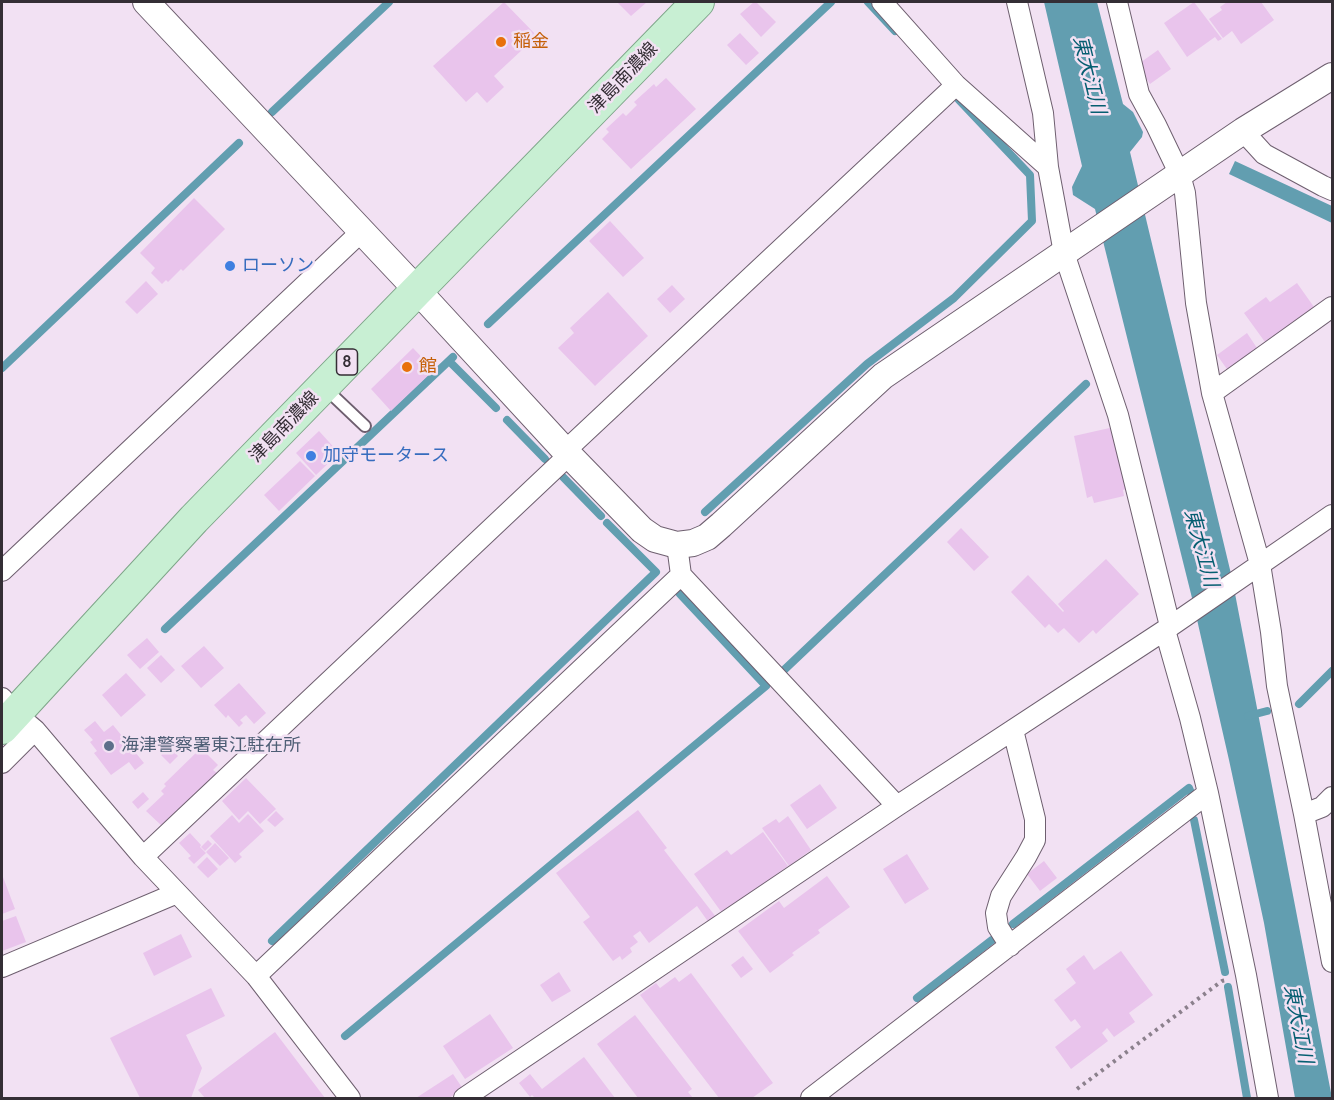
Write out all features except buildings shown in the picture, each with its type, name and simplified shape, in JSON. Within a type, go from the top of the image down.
[{"type":"main road","name":"津島南濃線","points":[[13,717],[186,528],[698,2]]},
{"type":"street","points":[[146,2],[567,453],[642,530],[655,539],[677,545],[693,543],[707,537],[883,376],[1244,131],[1332,76]]},
{"type":"street","points":[[882,2],[956,85],[1048,167]]},
{"type":"street","points":[[1017,2],[1043,113],[1048,167],[1068,250],[1118,415],[1170,626],[1246,975],[1268,1098]]},
{"type":"street","points":[[1117,2],[1139,94],[1156,125],[1173,180],[1185,192],[1196,303],[1212,393],[1252,569],[1271,632],[1277,686],[1332,962]]},
{"type":"street","points":[[143,857],[956,85]]},
{"type":"street","points":[[1244,131],[1264,154],[1332,190]]},
{"type":"street","points":[[2,571],[362,231]]},
{"type":"street","points":[[1212,393],[1332,307]]},
{"type":"street","points":[[464,1098],[897,806],[1170,626],[1332,515]]},
{"type":"street","points":[[677,545],[681,575],[897,806]]},
{"type":"street","points":[[256,976],[681,575]]},
{"type":"street","points":[[2,763],[13,717]]},
{"type":"street","points":[[13,717],[256,976],[350,1098]]},
{"type":"street","points":[[1010,946],[998,927],[996,913],[1001,896],[1035,840],[1035,819],[1012,730]]},
{"type":"street","points":[[811,1098],[1208,793]]},
{"type":"street","points":[[1304,814],[1322,807],[1332,797]]},
{"type":"street","points":[[2,967],[177,893]]},
{"type":"lane","points":[[323,387],[365,426]]},
{"type":"path","points":[[1077,1089],[1222,981],[1246,975]]},
{"type":"water","name":"東大江川","points":[[1044,2],[1097,2],[1123,104],[1133,112],[1143,132],[1142,137],[1130,152],[1232,578],[1332,1098],[1295,1098],[1264,923],[1193,602],[1095,209],[1073,195],[1072,187],[1082,166]]},
{"type":"water","points":[[1235,161],[1332,206],[1332,223],[1229,174]]},
{"type":"waterway","points":[[272,112],[389,2]]},
{"type":"waterway","points":[[488,324],[831,2]]},
{"type":"waterway","points":[[868,2],[895,31]]},
{"type":"waterway","points":[[705,512],[867,364],[954,298],[1032,221],[1030,175],[959,100]]},
{"type":"waterway","points":[[2,368],[239,143]]},
{"type":"waterway","points":[[165,629],[453,357]]},
{"type":"waterway","points":[[449,361],[496,408]]},
{"type":"waterway","points":[[784,670],[1086,384]]},
{"type":"waterway","points":[[507,420],[545,459]]},
{"type":"waterway","points":[[563,477],[601,516]]},
{"type":"waterway","points":[[272,941],[656,572],[607,523]]},
{"type":"waterway","points":[[345,1036],[766,686],[680,594]]},
{"type":"waterway","points":[[1299,704],[1332,671]]},
{"type":"waterway","points":[[1248,716],[1267,711]]},
{"type":"waterway","points":[[1013,924],[1189,788],[1192,795]]},
{"type":"waterway","points":[[1194,820],[1225,972]]},
{"type":"waterway","points":[[917,998],[992,940]]},
{"type":"waterway","points":[[1228,987],[1247,1098]]},
{"type":"place","name":"稲金","points":[[501,42]]},
{"type":"place","name":"ローソン","points":[[230,266]]},
{"type":"place","name":"館","points":[[407,367]]},
{"type":"place","name":"加守モータース","points":[[311,456]]},
{"type":"place","name":"海津警察署東江駐在所","points":[[109,746]]}]
